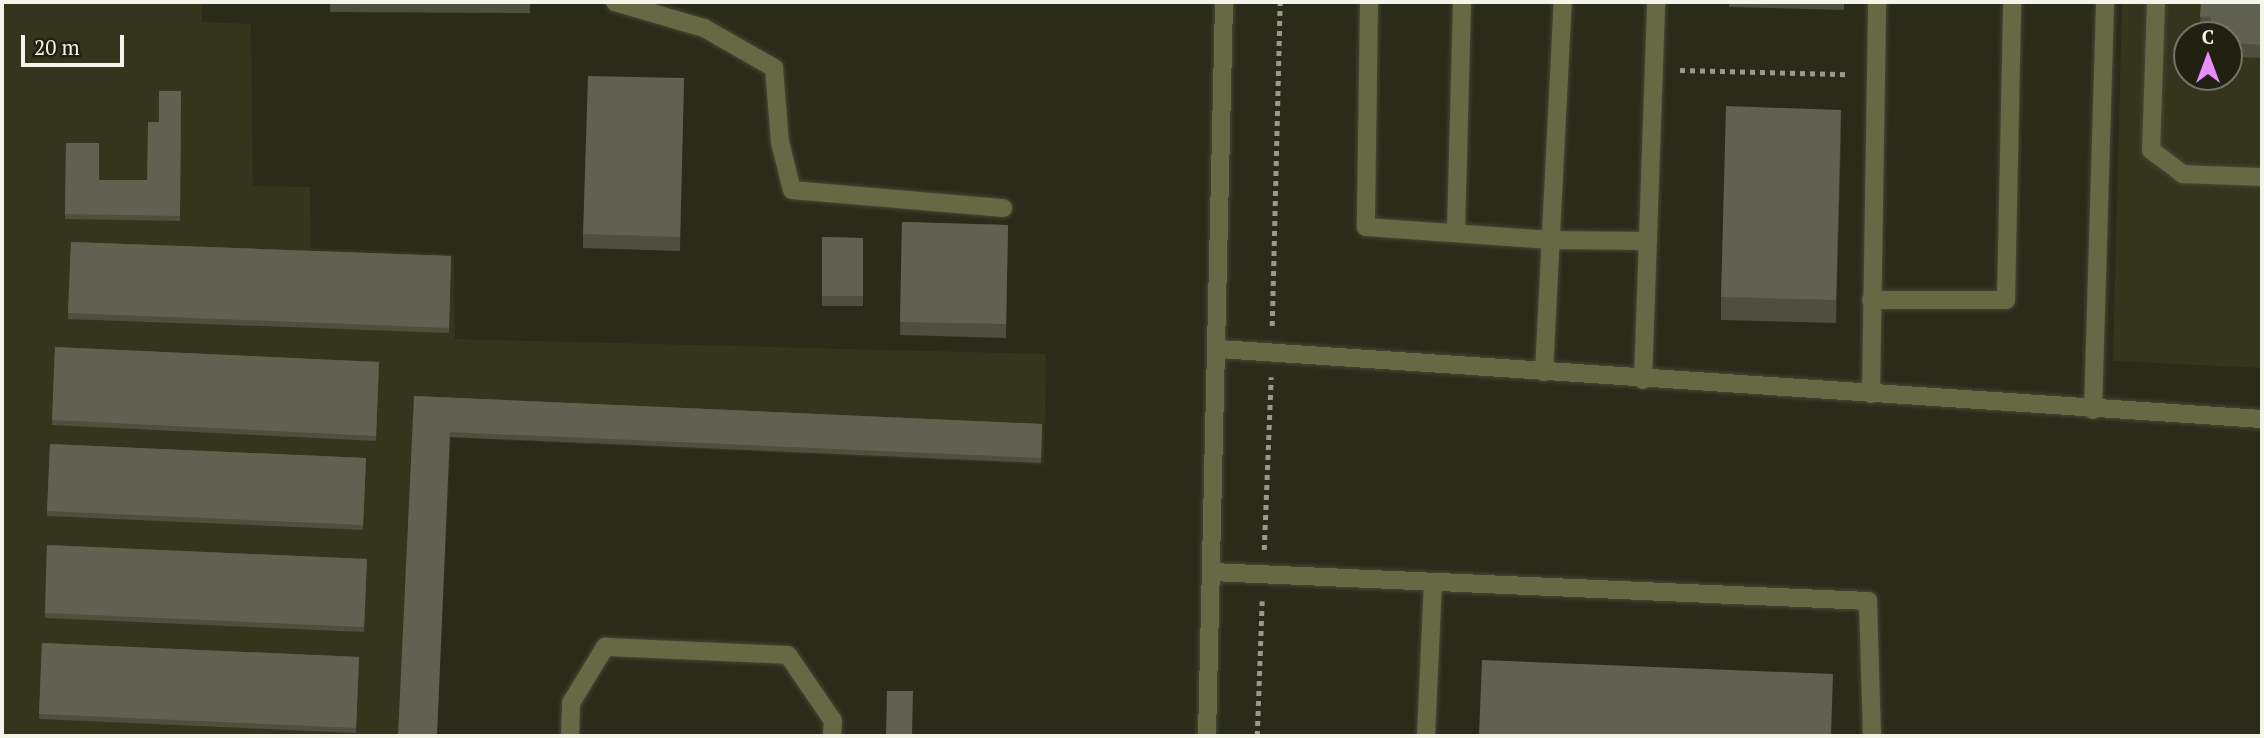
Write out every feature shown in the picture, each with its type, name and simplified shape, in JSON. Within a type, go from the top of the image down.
[{"type":"street","points":[[615,2],[704,29],[774,68],[780,142],[792,190],[1003,208]]},
{"type":"street","points":[[1207,736],[1219,349],[1224,2]]},
{"type":"street","points":[[1369,2],[1366,227],[1456,231],[1551,240],[1648,241]]},
{"type":"street","points":[[1456,231],[1462,2]]},
{"type":"street","points":[[1545,372],[1563,2]]},
{"type":"street","points":[[1643,380],[1656,2]]},
{"type":"street","points":[[1871,394],[1877,2]]},
{"type":"street","points":[[1871,300],[2006,300],[2012,2]]},
{"type":"street","points":[[2093,410],[2105,2]]},
{"type":"street","points":[[2156,2],[2151,150],[2183,174],[2262,177]]},
{"type":"street","points":[[1219,349],[1643,380],[2262,419]]},
{"type":"street","points":[[1212,572],[1419,578],[1433,583],[1868,601],[1872,736]]},
{"type":"street","points":[[1426,736],[1433,583]]},
{"type":"street","points":[[570,736],[571,703],[605,648],[788,655],[833,721],[832,736]]},
{"type":"path","points":[[1654,69],[1875,75]]},
{"type":"shaded area","points":[[2,2],[202,2],[202,22],[251,24],[253,186],[310,187],[311,248],[454,254],[455,339],[1046,354],[1044,465],[451,438],[437,736],[2,736]]},
{"type":"shaded area","points":[[2122,2],[2262,2],[2262,368],[2113,361]]},
{"type":"building","points":[[2201,2],[2262,2],[2262,45],[2243,44],[2243,21],[2211,21],[2211,17],[2200,17]]},
{"type":"building","points":[[588,76],[684,78],[680,237],[583,234]]},
{"type":"building","points":[[159,91],[181,91],[180,216],[65,214],[66,143],[99,143],[99,180],[147,180],[148,122],[159,122]]},
{"type":"building","points":[[1726,106],[1841,110],[1836,300],[1721,297]]},
{"type":"building","points":[[902,222],[1008,225],[1006,324],[900,322]]},
{"type":"building","points":[[822,237],[863,238],[863,296],[822,296]]},
{"type":"building","points":[[71,242],[451,256],[449,328],[68,313]]},
{"type":"building","points":[[55,347],[379,362],[376,436],[52,420]]},
{"type":"building","points":[[414,396],[1042,424],[1041,458],[450,432],[437,736],[398,736]]},
{"type":"building","points":[[50,444],[366,458],[363,525],[47,511]]},
{"type":"building","points":[[47,545],[367,559],[364,627],[45,613]]},
{"type":"building","points":[[42,643],[359,657],[356,728],[39,714]]},
{"type":"building","points":[[1482,660],[1833,674],[1831,736],[1479,736]]},
{"type":"building","points":[[887,691],[913,691],[912,736],[886,736]]}]
